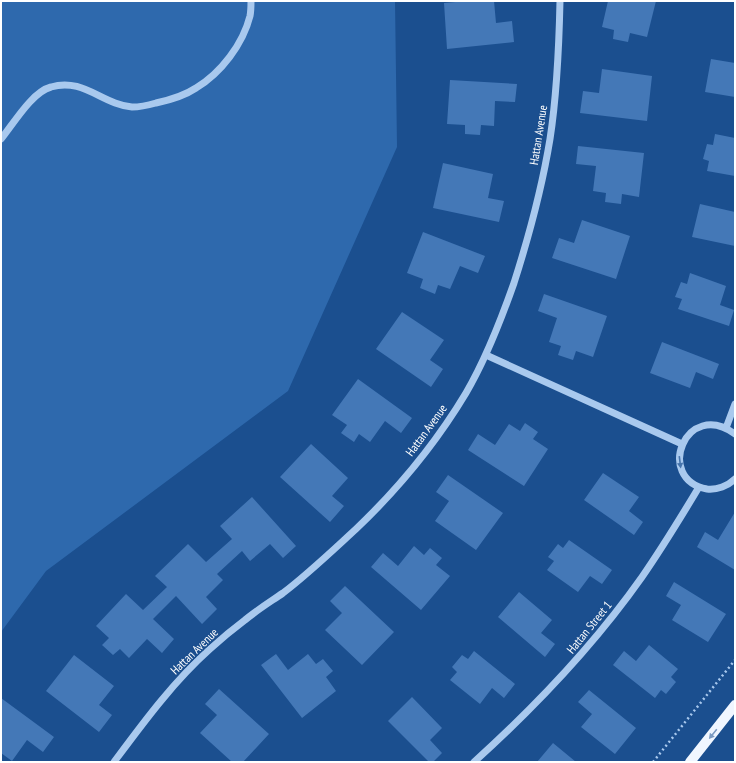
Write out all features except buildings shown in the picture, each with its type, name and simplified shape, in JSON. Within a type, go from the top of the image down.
[{"type":"main road","points":[[690,762],[735,705]]},
{"type":"street","points":[[1,139],[38,93],[51,87],[64,84],[78,86],[132,107],[146,106],[172,100],[197,88],[217,71],[234,50],[245,30],[250,15],[251,1]]},
{"type":"street","name":"Hattan Avenue","points":[[114,762],[174,685],[208,651],[244,620],[284,592],[357,527],[392,492],[444,427],[466,392],[486,355],[510,296],[525,249],[539,194],[550,139],[556,83],[560,1]]},
{"type":"street","points":[[486,355],[682,444]]},
{"type":"street","points":[[726,428],[735,404]]},
{"type":"street","points":[[735,434],[716,424],[705,425],[695,429],[687,435],[682,444],[679,457],[681,469],[688,480],[699,487],[712,490],[726,486],[735,479]]},
{"type":"street","points":[[726,486],[735,489]]},
{"type":"street","name":"Hattan Street 1","points":[[474,762],[540,700],[576,661],[610,620],[642,577],[672,532],[699,487]]},
{"type":"path","points":[[653,762],[735,660]]},
{"type":"shaded area","points":[[1,1],[395,1],[397,147],[288,391],[46,571],[1,632]]}]
